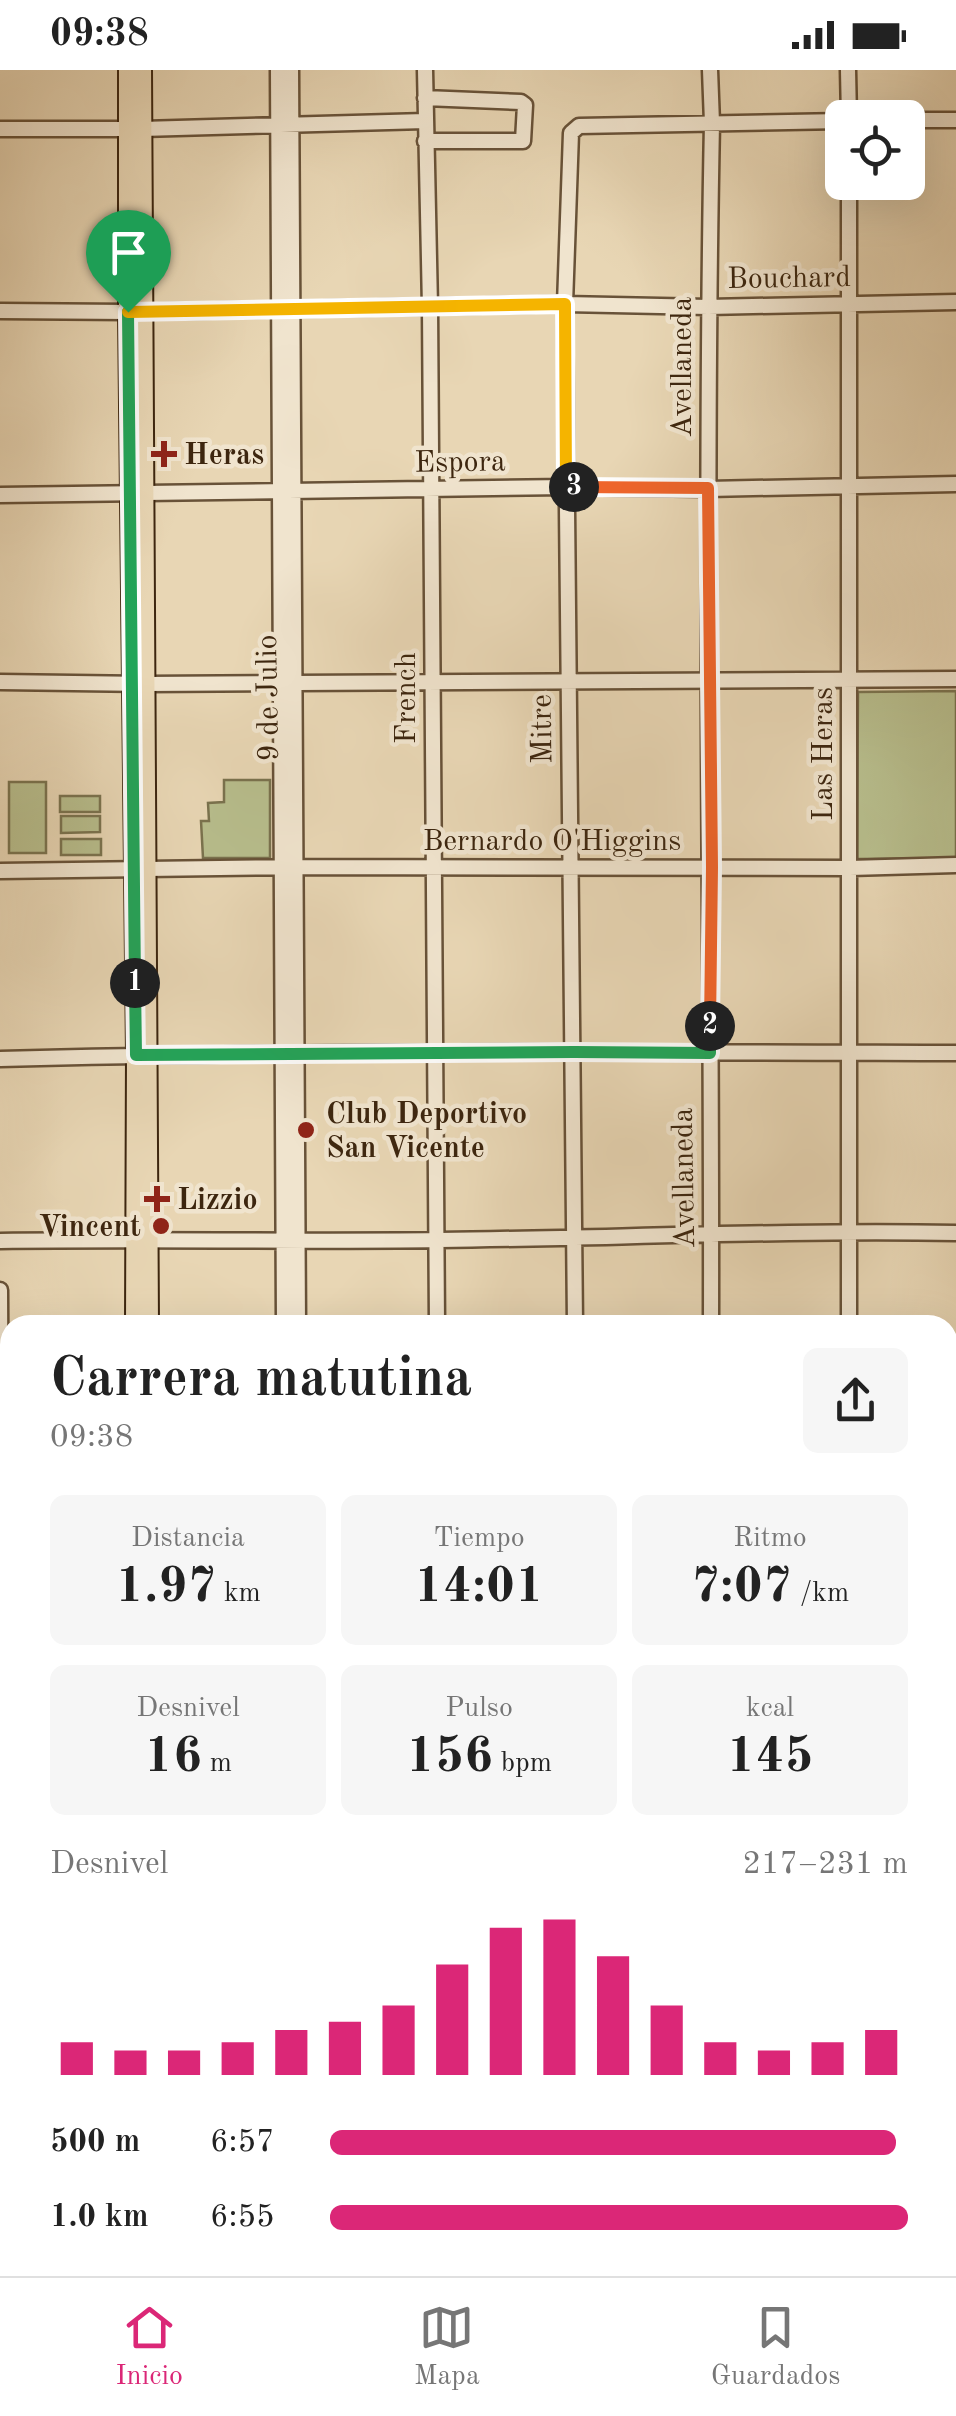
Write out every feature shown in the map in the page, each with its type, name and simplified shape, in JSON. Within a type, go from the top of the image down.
[{"type":"main road","points":[[128,70],[135,129]]},
{"type":"main road","points":[[142,70],[135,129],[135,311],[143,1239],[148,1315]]},
{"type":"main road","points":[[137,1315],[143,1239]]},
{"type":"street","name":"9 de Julio","points":[[278,70],[285,124]]},
{"type":"street","name":"9 de Julio","points":[[291,70],[285,124],[291,1241],[297,1315]]},
{"type":"street","name":"French","points":[[425,70],[438,1315]]},
{"type":"street","name":"Avellaneda","points":[[710,70],[712,1315]]},
{"type":"street","points":[[848,70],[849,100]]},
{"type":"street","points":[[425,98],[525,105],[523,141],[426,141]]},
{"type":"street","points":[[925,120],[956,120]]},
{"type":"street","points":[[0,129],[425,121]]},
{"type":"street","points":[[712,123],[825,121]]},
{"type":"street","name":"Mitre","points":[[575,1315],[565,304],[572,133],[579,126],[712,123]]},
{"type":"street","name":"Las Heras","points":[[849,200],[849,1315]]},
{"type":"street","name":"Bouchard","points":[[0,311],[956,302]]},
{"type":"street","name":"Espora","points":[[0,495],[956,484]]},
{"type":"street","points":[[0,682],[956,679]]},
{"type":"street","name":"Bernardo O'Higgins","points":[[0,871],[956,865]]},
{"type":"street","points":[[0,1059],[574,1052],[956,1053]]},
{"type":"street","points":[[0,1241],[956,1233]]},
{"type":"street","name":"9 de Julio","points":[[285,1315],[291,1241]]},
{"type":"street","points":[[0,1290],[0,1315]]},
{"type":"green space","points":[[956,691],[956,858],[857,859],[858,692]]},
{"type":"green space","points":[[224,780],[270,780],[270,858],[203,858],[201,821],[209,821],[208,803],[224,802]]},
{"type":"green space","points":[[9,782],[46,782],[46,853],[9,853]]},
{"type":"green space","points":[[60,796],[100,796],[100,812],[60,812]]},
{"type":"green space","points":[[61,816],[100,816],[100,832],[61,833]]},
{"type":"green space","points":[[61,839],[101,839],[101,855],[61,855]]},
{"type":"place","name":"Heras","points":[[164,454]]},
{"type":"place","name":"Club Deportivo San Vicente","points":[[306,1130]]},
{"type":"place","name":"Lizzio","points":[[157,1199]]},
{"type":"place","name":"Vincent","points":[[161,1226]]},
{"type":"route","points":[[565,304],[566,487],[708,488],[710,1053],[136,1055],[128,312],[565,304]]}]
